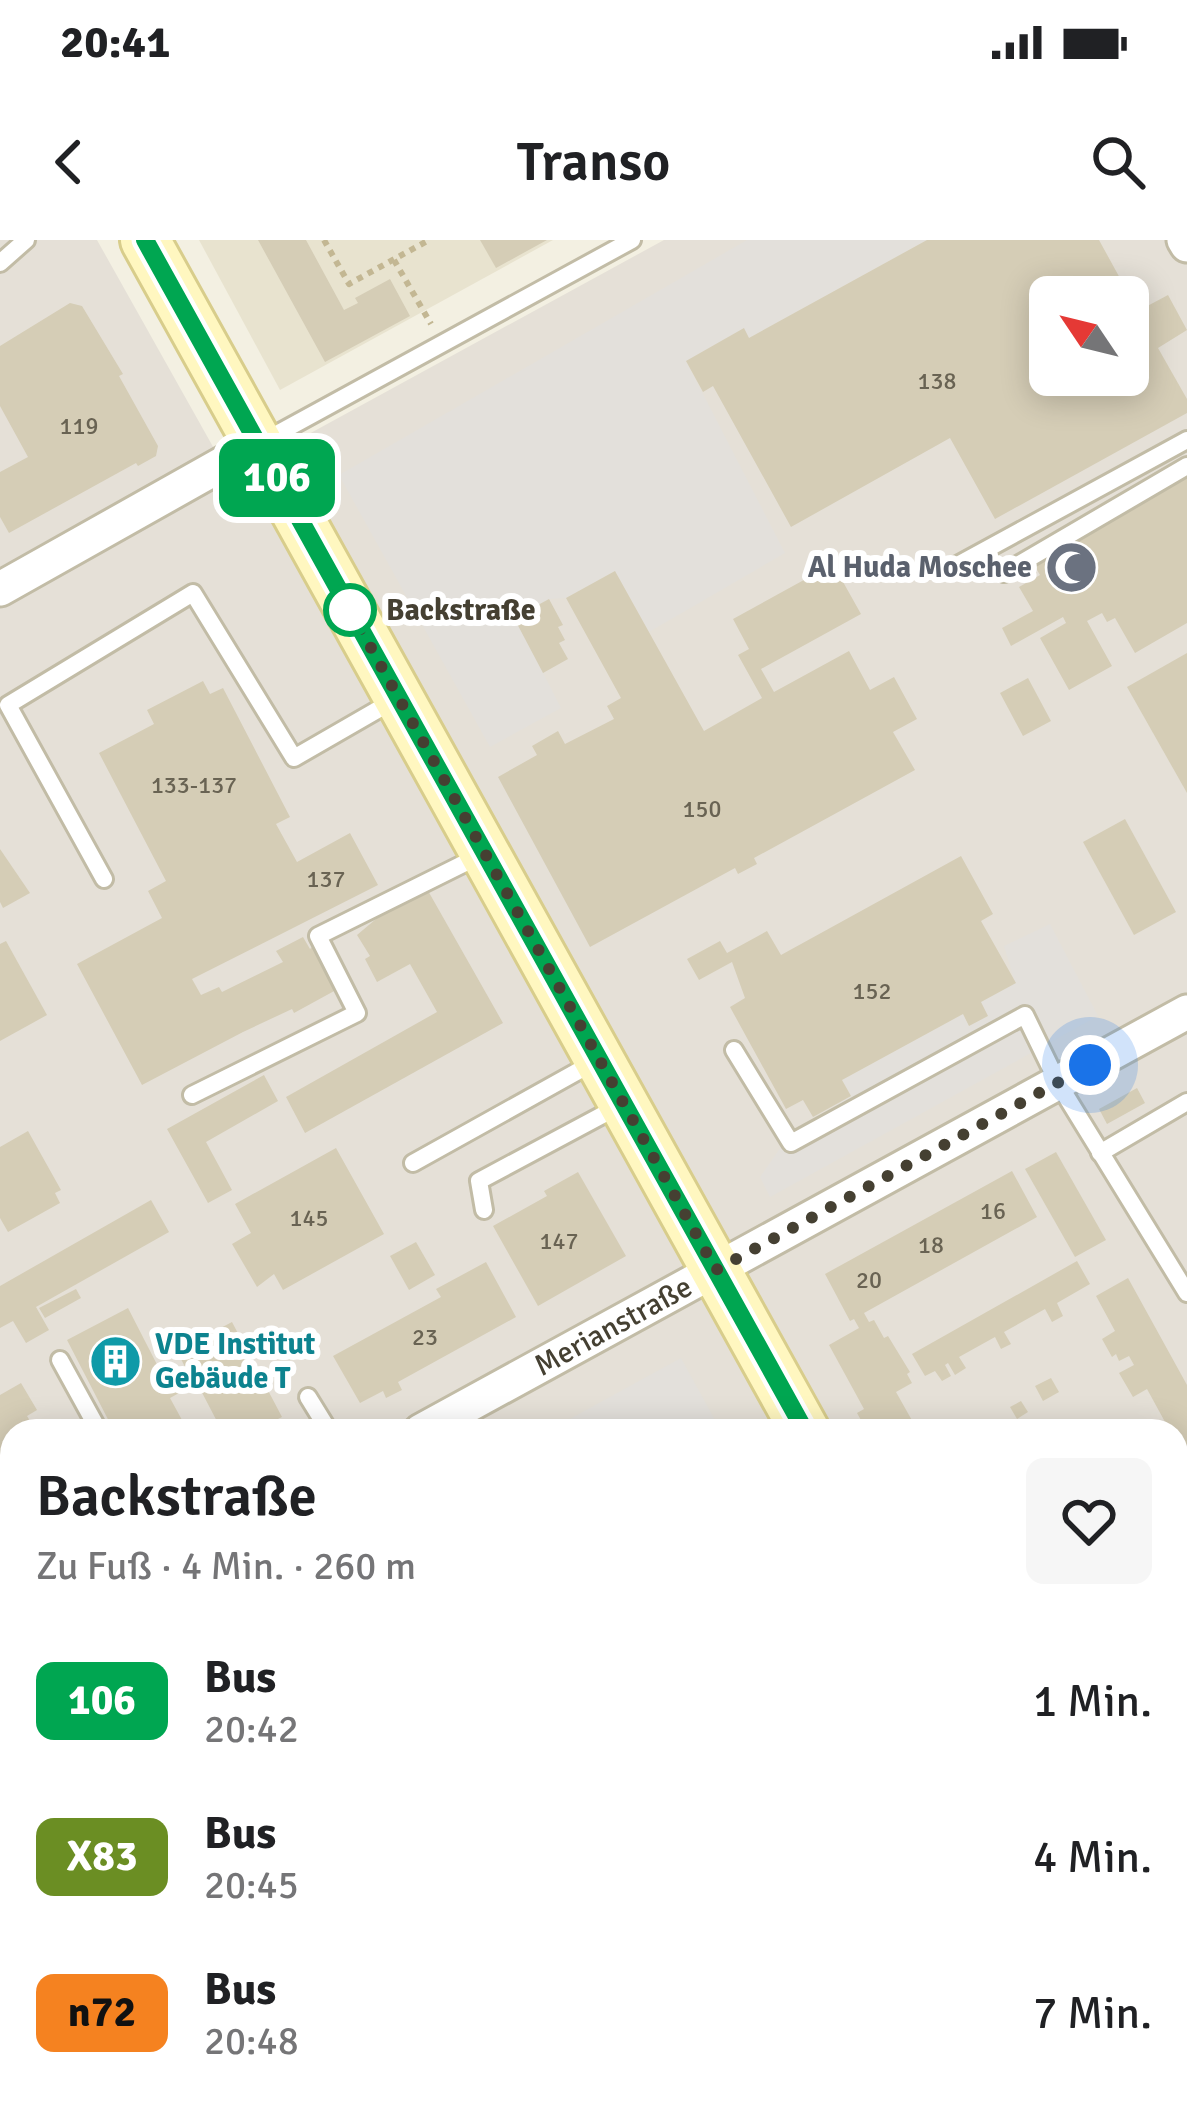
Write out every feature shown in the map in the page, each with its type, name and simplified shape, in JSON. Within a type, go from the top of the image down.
[{"type":"main road","points":[[145,240],[798,1419]]},
{"type":"street","points":[[0,589],[258,444]]},
{"type":"street","name":"Merianstraße","points":[[443,1419],[1187,1012]]},
{"type":"lane","points":[[0,263],[26,240]]},
{"type":"lane","points":[[258,444],[632,240]]},
{"type":"lane","points":[[954,567],[1187,440]]},
{"type":"lane","points":[[1004,573],[1187,466]]},
{"type":"lane","points":[[104,879],[8,705],[193,593],[294,758],[398,698]]},
{"type":"lane","points":[[192,1095],[357,1013],[318,936],[485,854]]},
{"type":"lane","points":[[734,1050],[791,1143],[1025,1015],[1058,1083],[1187,1293]]},
{"type":"lane","points":[[413,1163],[599,1060]]},
{"type":"lane","points":[[1100,1153],[1187,1102]]},
{"type":"lane","points":[[484,1210],[479,1180],[623,1104]]},
{"type":"lane","points":[[60,1360],[92,1419]]},
{"type":"lane","points":[[308,1397],[322,1419]]},
{"type":"path","points":[[324,240],[349,284],[429,240]]},
{"type":"path","points":[[394,260],[442,344]]},
{"type":"shaded area","points":[[0,240],[97,240],[230,477],[664,240],[1187,240],[1187,1419],[0,1419]]},
{"type":"shaded area","points":[[199,240],[553,240],[280,390]]},
{"type":"shaded area","points":[[747,240],[927,240],[749,338],[743,329],[686,361],[785,553],[649,632],[615,571],[515,618],[561,708],[490,747],[339,475]]},
{"type":"shaded area","points":[[1050,924],[1098,1016],[770,1197],[760,1177],[790,1134],[851,1096],[842,1080],[963,1014],[969,1026],[981,1002],[1015,983],[1004,946]]},
{"type":"shaded area","points":[[681,1358],[714,1419],[570,1419]]},
{"type":"building","points":[[258,240],[306,240],[344,310],[358,303],[355,298],[390,279],[410,316],[325,362]]},
{"type":"building","points":[[480,240],[547,240],[496,268]]},
{"type":"building","points":[[927,240],[1099,240],[1119,276],[1029,276],[1029,396],[1149,396],[1149,305],[1168,295],[1187,330],[1158,348],[1187,399],[1187,413],[995,519],[950,438],[791,527],[713,386],[703,392],[686,361],[744,328],[749,338]]},
{"type":"building","points":[[70,303],[82,306],[123,374],[119,376],[158,446],[156,456],[9,533],[0,517],[0,472],[28,457],[0,406],[0,346]]},
{"type":"building","points":[[1187,478],[1187,623],[1135,653],[1115,618],[1107,622],[1102,613],[1087,621],[1112,666],[1069,690],[1040,638],[1066,623],[1063,617],[1011,646],[1002,628],[1033,611],[1019,587],[1040,575],[1033,563]]},
{"type":"building","points":[[833,564],[861,614],[761,669],[774,692],[849,651],[870,690],[894,677],[917,719],[893,732],[915,770],[754,858],[757,864],[738,874],[735,868],[590,947],[498,777],[537,755],[532,746],[558,731],[565,744],[614,719],[607,706],[621,698],[566,598],[615,571],[704,731],[762,698],[738,655],[749,649],[733,619]]},
{"type":"building","points":[[549,599],[563,625],[558,627],[565,640],[559,643],[568,659],[543,673],[514,618]]},
{"type":"building","points":[[1187,653],[1187,793],[1127,687]]},
{"type":"building","points":[[1028,678],[1051,721],[1023,736],[1000,693]]},
{"type":"building","points":[[203,681],[210,694],[223,688],[290,817],[276,824],[297,862],[350,833],[378,885],[192,979],[201,995],[219,987],[222,992],[283,962],[276,951],[303,937],[310,949],[313,946],[336,990],[142,1085],[77,964],[162,918],[148,891],[166,881],[99,753],[154,724],[147,710]]},
{"type":"building","points":[[1125,819],[1176,912],[1134,935],[1083,842]]},
{"type":"building","points":[[0,849],[30,893],[3,908],[0,902]]},
{"type":"building","points":[[961,856],[993,914],[981,921],[1016,983],[981,1002],[988,1016],[969,1026],[963,1014],[842,1080],[851,1096],[813,1117],[803,1100],[786,1109],[730,1007],[745,998],[732,962],[699,980],[687,959],[720,941],[727,953],[767,931],[781,955]]},
{"type":"building","points":[[427,889],[503,1023],[305,1133],[286,1097],[437,1012],[410,964],[377,982],[365,959],[370,956],[357,935],[382,914]]},
{"type":"building","points":[[6,941],[47,1015],[0,1041],[0,944]]},
{"type":"building","points":[[264,1075],[278,1101],[206,1142],[232,1190],[208,1203],[167,1129]]},
{"type":"building","points":[[1137,1088],[1145,1103],[1107,1124],[1099,1109]]},
{"type":"building","points":[[28,1131],[61,1190],[55,1193],[60,1203],[8,1232],[0,1218],[0,1147]]},
{"type":"building","points":[[336,1148],[384,1234],[283,1290],[274,1274],[257,1287],[232,1244],[251,1233],[235,1204]]},
{"type":"building","points":[[1056,1152],[1106,1240],[1075,1257],[1025,1169]]},
{"type":"building","points":[[1012,1171],[1037,1217],[864,1313],[884,1338],[888,1336],[910,1372],[912,1383],[896,1392],[911,1419],[860,1419],[857,1413],[864,1409],[829,1345],[859,1328],[854,1319],[850,1321],[825,1274]]},
{"type":"building","points":[[578,1172],[626,1256],[538,1306],[493,1226],[547,1196],[544,1191]]},
{"type":"building","points":[[151,1200],[169,1232],[36,1307],[49,1330],[26,1343],[13,1321],[0,1328],[0,1286]]},
{"type":"building","points":[[416,1242],[435,1275],[409,1290],[390,1256]]},
{"type":"building","points":[[1077,1261],[1090,1284],[1057,1303],[1063,1316],[1052,1322],[1045,1309],[1004,1332],[1011,1344],[1001,1349],[995,1337],[959,1357],[966,1368],[955,1375],[948,1363],[951,1376],[942,1381],[935,1371],[925,1376],[912,1354]]},
{"type":"building","points":[[486,1262],[516,1317],[398,1382],[402,1390],[386,1398],[383,1391],[360,1403],[333,1356],[441,1297],[436,1289]]},
{"type":"building","points":[[1128,1278],[1187,1385],[1187,1419],[1163,1419],[1147,1389],[1133,1397],[1119,1373],[1134,1365],[1129,1356],[1119,1361],[1116,1354],[1112,1357],[1102,1339],[1115,1331],[1096,1296]]},
{"type":"building","points":[[76,1289],[81,1298],[45,1318],[39,1308]]},
{"type":"building","name":"VDE Institut Gebäude T","points":[[128,1308],[166,1382],[187,1371],[177,1351],[232,1322],[282,1417],[216,1419],[197,1383],[170,1398],[181,1419],[108,1419],[67,1340]]},
{"type":"building","points":[[1051,1378],[1059,1392],[1043,1401],[1035,1386]]},
{"type":"building","points":[[21,1383],[37,1410],[29,1419],[0,1419],[0,1395]]},
{"type":"building","points":[[1021,1401],[1028,1412],[1017,1419],[1010,1407]]},
{"type":"bus line","name":"106","points":[[145,240],[798,1419]]},
{"type":"place","name":"Al Huda Moschee","points":[[1071,567]]},
{"type":"place","name":"Backstraße","points":[[350,610]]},
{"type":"place","name":"VDE Institut Gebäude T","points":[[116,1361]]},
{"type":"route","points":[[350,610],[716,1270],[1090,1065]]}]
